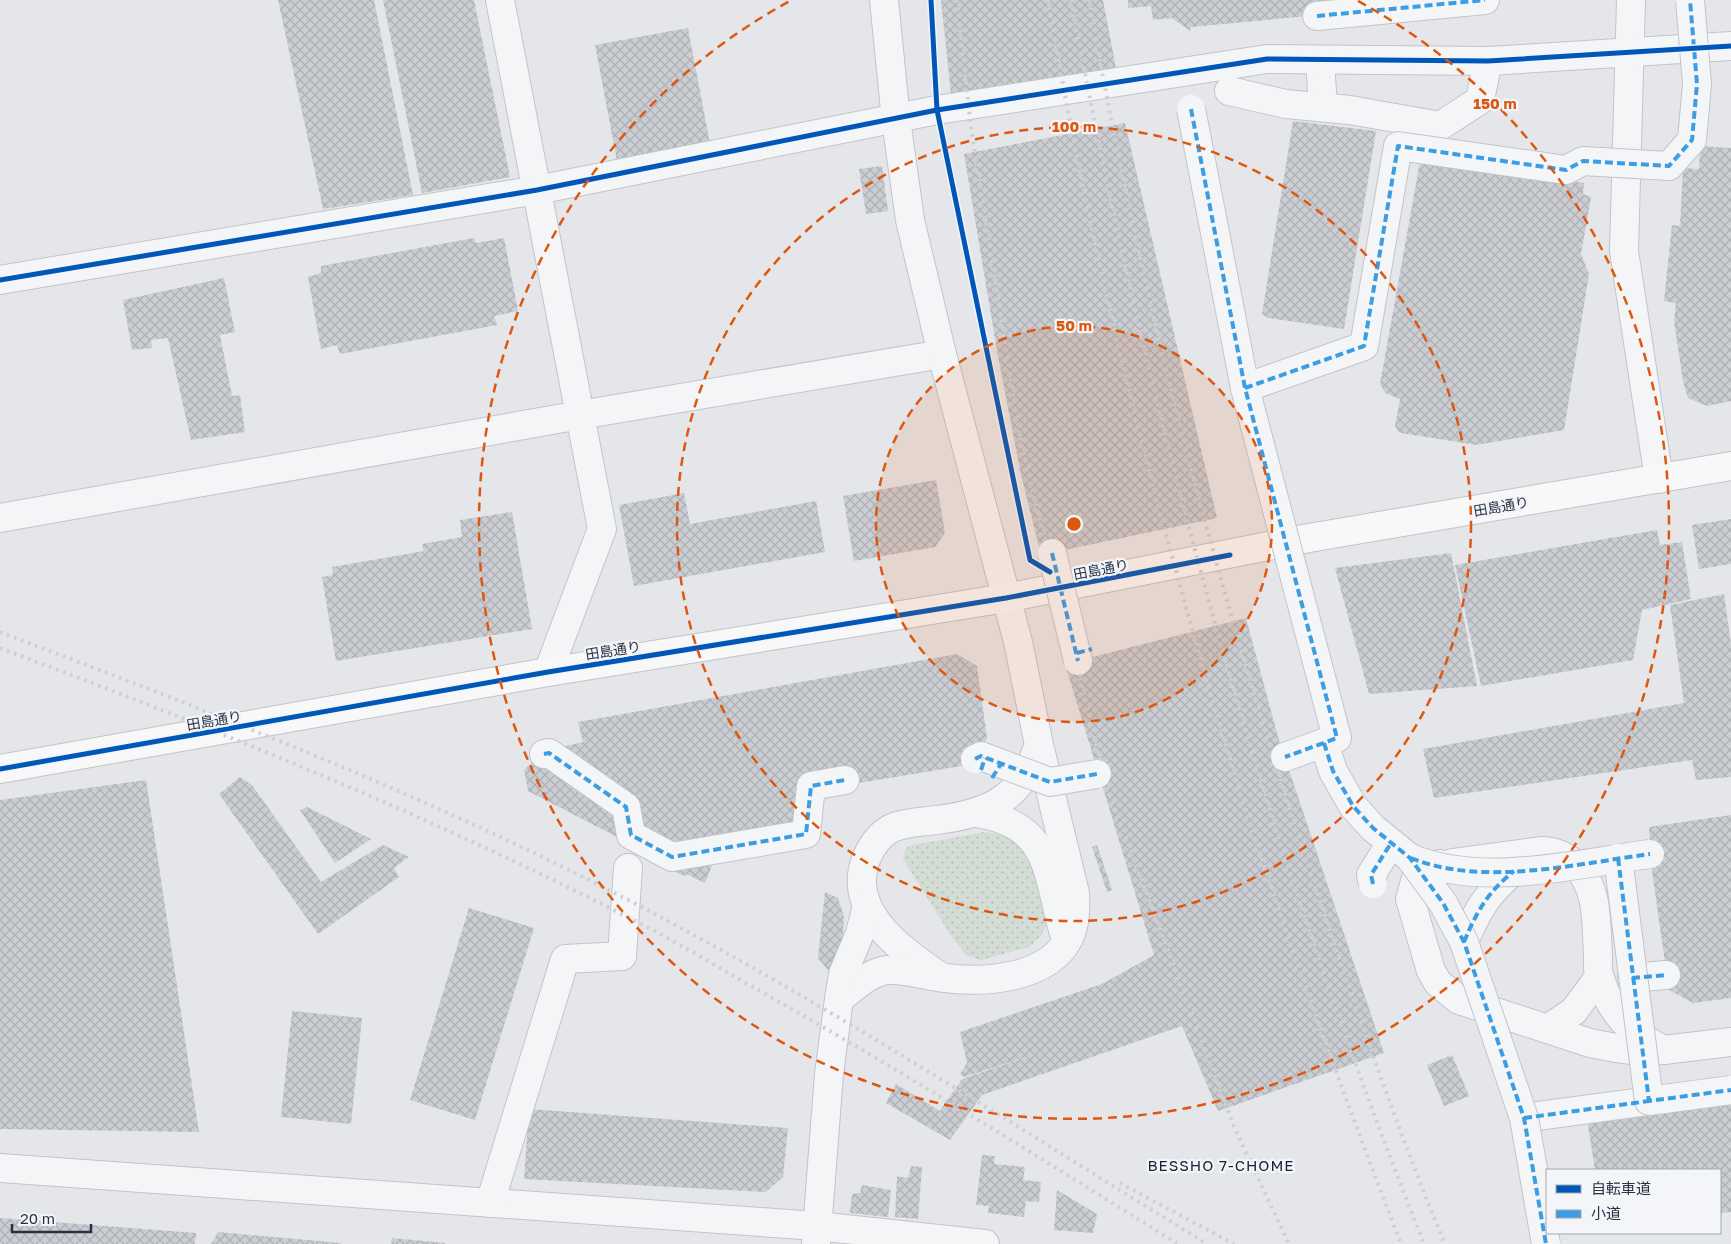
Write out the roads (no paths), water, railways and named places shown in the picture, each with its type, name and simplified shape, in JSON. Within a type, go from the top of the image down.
[{"type":"main road","name":"田島通り","points":[[0,769],[548,672],[1006,598],[1278,546],[1319,536],[1731,466]]},
{"type":"street","points":[[500,0],[602,529],[548,672]]},
{"type":"street","points":[[839,999],[869,976],[886,970],[967,980],[992,979],[1015,974],[1040,966],[1054,958],[1065,945],[1074,925],[1075,893],[1006,598],[942,354],[910,220],[896,120],[884,0]]},
{"type":"street","points":[[1318,16],[1485,0]]},
{"type":"street","points":[[1631,0],[1624,251],[1659,479]]},
{"type":"street","points":[[1246,388],[1364,346],[1398,146],[1566,170],[1584,161],[1669,166],[1692,140],[1697,84],[1690,0]]},
{"type":"street","points":[[0,280],[537,190],[896,120],[937,110],[1267,59],[1488,62],[1731,46]]},
{"type":"street","points":[[1320,60],[1322,108]]},
{"type":"street","points":[[1228,91],[1286,104],[1440,126],[1480,100],[1488,62]]},
{"type":"street","points":[[1191,109],[1246,388],[1337,738],[1285,757]]},
{"type":"street","points":[[0,518],[580,415],[942,354]]},
{"type":"street","points":[[1278,546],[1336,769],[1351,805],[1370,828],[1398,850],[1403,857],[1418,864],[1439,864],[1552,851],[1571,860],[1584,874],[1594,899],[1599,977],[1614,1007],[1632,1032],[1664,1050]]},
{"type":"street","points":[[1052,553],[1082,654]]},
{"type":"street","points":[[1324,743],[1333,770],[1354,806],[1373,828],[1398,850],[1443,903],[1464,942],[1524,1118],[1546,1244]]},
{"type":"street","points":[[944,978],[893,941],[879,925],[867,906],[862,884],[863,868],[871,849],[880,837],[891,829],[906,824],[975,813],[1005,799],[1031,768],[1039,744]]},
{"type":"street","points":[[544,754],[549,753],[626,807],[631,835],[655,853],[672,857],[806,834],[811,786],[844,780]]},
{"type":"street","points":[[985,763],[1050,782],[1097,774]]},
{"type":"street","points":[[975,813],[994,816],[1012,822],[1037,846],[1049,872],[1065,945]]},
{"type":"street","points":[[1398,850],[1454,871],[1490,873],[1650,854]]},
{"type":"street","points":[[1373,884],[1371,875],[1398,850]]},
{"type":"street","points":[[1618,858],[1649,1102]]},
{"type":"street","points":[[1439,864],[1424,869],[1417,875],[1410,899],[1431,971],[1438,983],[1458,1000],[1549,1028],[1590,1044],[1640,1051],[1731,1042]]},
{"type":"street","points":[[490,1202],[565,959],[622,956],[628,868]]},
{"type":"street","points":[[1464,942],[1483,902],[1493,889],[1514,871]]},
{"type":"street","points":[[817,1235],[829,1074],[839,999],[843,974],[860,933],[867,906]]},
{"type":"street","points":[[1632,978],[1666,975]]},
{"type":"street","points":[[1549,1028],[1574,1011],[1599,977]]},
{"type":"street","points":[[1524,1118],[1731,1090]]},
{"type":"street","points":[[0,1168],[490,1202],[817,1235],[985,1244]]},
{"type":"railway","points":[[957,0],[971,128],[1021,444],[1107,787],[1234,1127],[1289,1244]]},
{"type":"railway","points":[[1048,0],[1064,91],[1102,273],[1145,453],[1193,633],[1239,788],[1282,919],[1328,1050],[1401,1244]]},
{"type":"railway","points":[[1071,0],[1102,159],[1137,317],[1175,474],[1217,631],[1263,786],[1312,940],[1366,1093],[1424,1244]]},
{"type":"railway","points":[[1089,0],[1132,222],[1157,332],[1213,552],[1244,661],[1277,769],[1359,1016],[1392,1108],[1445,1244]]},
{"type":"railway","points":[[0,632],[248,728],[330,762],[492,833],[651,912],[793,991],[932,1073],[1207,1244]]},
{"type":"railway","points":[[0,648],[244,743],[405,811],[484,847],[641,924],[683,946],[913,1080],[1178,1244]]},
{"type":"railway","points":[[1120,1183],[1234,1244]]},
{"type":"district","name":"BESSHO 7-CHOME","points":[[1221,1165]]}]
